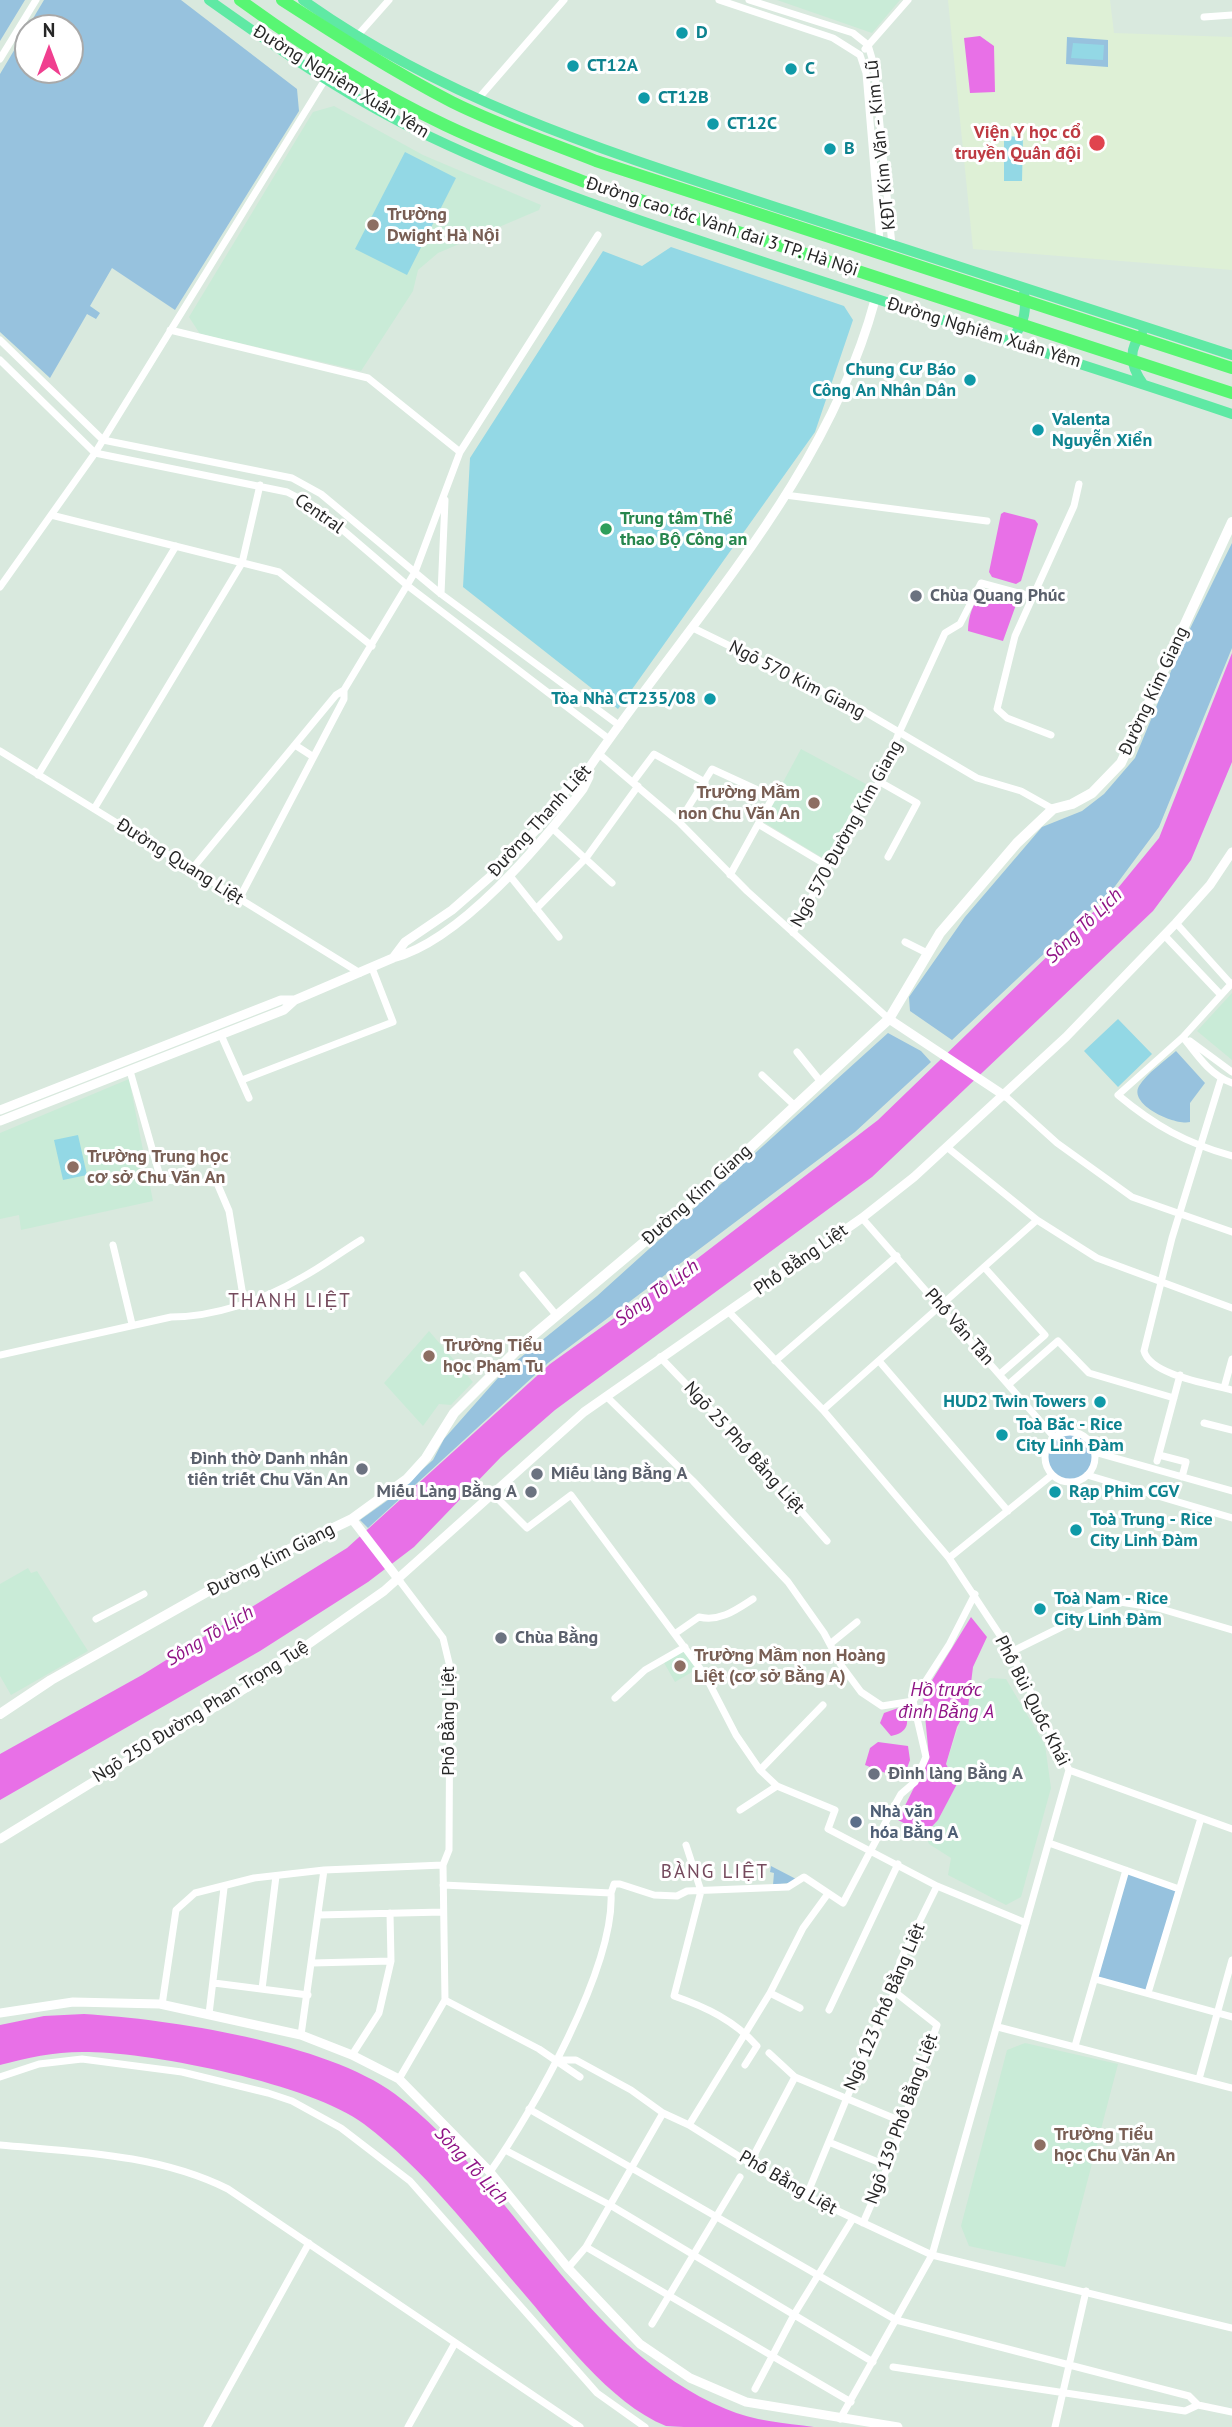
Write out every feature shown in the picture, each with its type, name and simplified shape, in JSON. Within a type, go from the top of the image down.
[{"type":"highway","name":"Đường cao tốc Vành đai 3 TP. Hà Nội","points":[[240,0],[337,64],[443,124],[517,156],[588,183],[1232,393]]},
{"type":"highway","name":"Đường cao tốc Vành đai 3 TP. Hà Nội","points":[[282,0],[350,44],[454,103],[596,161],[1232,368]]},
{"type":"main road","name":"Đường Nghiêm Xuân Yêm","points":[[209,0],[326,78],[410,127],[501,168],[656,226],[875,300],[1009,340],[1232,414]]},
{"type":"main road","points":[[303,0],[358,35],[478,99],[590,145],[1232,355]]},
{"type":"main road","points":[[1009,340],[1018,333],[1024,321],[1023,288]]},
{"type":"main road","points":[[1143,384],[1135,373],[1132,349],[1133,343],[1149,327]]},
{"type":"main road","name":"Đường Kim Giang","points":[[0,1714],[51,1680],[244,1571],[354,1521],[407,1479],[426,1458],[454,1413],[524,1343],[693,1200],[888,1018],[926,953],[1017,843],[1053,809],[1072,804],[1093,793],[1121,763],[1232,522]]},
{"type":"street","points":[[0,59],[36,0]]},
{"type":"street","points":[[358,35],[388,0]]},
{"type":"street","points":[[478,99],[564,0]]},
{"type":"street","name":"KĐT Kim Văn - Kim Lũ","points":[[719,0],[833,38],[860,55],[865,63],[880,241]]},
{"type":"street","points":[[743,10],[748,0]]},
{"type":"street","name":"KĐT Kim Văn - Kim Lũ","points":[[748,0],[853,33],[868,45],[874,65],[892,245]]},
{"type":"street","name":"KĐT Kim Văn - Kim Lũ","points":[[868,45],[908,0]]},
{"type":"street","points":[[1204,17],[1232,15]]},
{"type":"street","points":[[860,55],[868,45]]},
{"type":"street","points":[[0,587],[95,453],[326,78]]},
{"type":"street","points":[[869,121],[879,119]]},
{"type":"street","points":[[192,869],[336,695],[344,690],[415,572],[460,452],[598,236]]},
{"type":"street","name":"Đường Thanh Liệt","points":[[0,1110],[128,1066],[281,1000],[295,1000],[360,974],[393,958],[405,942],[478,889],[536,830],[579,773],[589,768],[693,628],[785,495],[829,422],[853,368],[875,300]]},
{"type":"street","points":[[170,330],[368,378],[460,452]]},
{"type":"street","points":[[0,340],[103,440]]},
{"type":"street","points":[[0,360],[95,453]]},
{"type":"street","name":"Central","points":[[103,440],[292,478],[321,494],[441,594],[620,726]]},
{"type":"street","name":"Central","points":[[95,453],[260,485],[287,492],[316,507],[408,586],[609,739]]},
{"type":"street","points":[[1051,735],[1007,718],[997,709],[1015,636],[1074,506],[1079,484]]},
{"type":"street","points":[[94,809],[242,563],[260,485]]},
{"type":"street","points":[[441,594],[445,492]]},
{"type":"street","points":[[785,495],[987,521]]},
{"type":"street","points":[[51,515],[278,572],[372,646]]},
{"type":"street","points":[[38,775],[176,546]]},
{"type":"street","points":[[898,735],[945,634],[960,624],[981,583],[1033,597]]},
{"type":"street","name":"Ngõ 570 Kim Giang","points":[[693,628],[864,712],[898,735]]},
{"type":"street","points":[[239,899],[344,699],[344,690]]},
{"type":"street","points":[[584,720],[594,707]]},
{"type":"street","name":"Ngõ 570 Đường Kim Giang","points":[[793,933],[852,818],[880,782],[898,735],[977,778],[1021,791],[1053,809]]},
{"type":"street","points":[[295,745],[312,756]]},
{"type":"street","name":"Đường Quang Liệt","points":[[0,751],[360,974]]},
{"type":"street","points":[[598,754],[679,822],[730,875],[888,1018],[986,1082],[1057,1143],[1132,1197],[1232,1232]]},
{"type":"street","points":[[536,909],[586,858],[654,754],[705,782]]},
{"type":"street","points":[[393,958],[411,953],[510,876],[583,789],[589,777],[589,768]]},
{"type":"street","points":[[679,822],[712,769],[773,797],[730,875]]},
{"type":"street","points":[[880,782],[917,803],[888,857]]},
{"type":"street","points":[[758,824],[828,866]]},
{"type":"street","points":[[552,828],[612,883]]},
{"type":"street","name":"Phố Bằng Liệt","points":[[1232,852],[1210,884],[1165,936],[948,1149],[862,1218],[660,1357],[608,1398],[584,1412],[398,1577],[443,1638],[450,1667],[449,1850],[443,1865],[445,2000],[558,2060],[576,2060],[807,2196],[852,2220],[863,2222],[932,2255],[1232,2328]]},
{"type":"street","points":[[510,876],[559,937]]},
{"type":"street","points":[[478,889],[486,897]]},
{"type":"street","points":[[1176,923],[1232,983],[1183,1037],[1118,1095],[1152,1123],[1200,1147],[1232,1156]]},
{"type":"street","points":[[1165,936],[1221,995]]},
{"type":"street","points":[[905,942],[926,953]]},
{"type":"street","points":[[242,1080],[393,1023],[372,968]]},
{"type":"street","points":[[0,1121],[128,1066],[221,1035],[284,1010],[295,1000]]},
{"type":"street","points":[[221,1035],[249,1098]]},
{"type":"street","points":[[1183,1037],[1232,1072]]},
{"type":"street","points":[[1183,1037],[1221,1079],[1232,1083]]},
{"type":"street","points":[[797,1052],[821,1082]]},
{"type":"street","points":[[128,1066],[161,1180],[217,1183],[229,1211],[244,1302]]},
{"type":"street","points":[[762,1075],[794,1105]]},
{"type":"street","points":[[1221,1079],[1178,1215],[1144,1353],[1153,1366],[1228,1389],[1232,1359]]},
{"type":"street","points":[[948,1149],[1037,1220],[1097,1258],[1160,1284],[1232,1308]]},
{"type":"street","name":"Phố Văn Tân","points":[[862,1218],[1054,1437]]},
{"type":"street","points":[[822,1410],[1037,1220]]},
{"type":"street","points":[[0,1355],[132,1324],[171,1317],[198,1317],[301,1279],[361,1240]]},
{"type":"street","points":[[113,1245],[132,1324]]},
{"type":"street","points":[[775,1361],[897,1256]]},
{"type":"street","points":[[984,1267],[1045,1335],[1000,1374]]},
{"type":"street","points":[[523,1275],[557,1316]]},
{"type":"street","name":"Phố Bùi Quốc Khái","points":[[728,1311],[822,1410],[949,1558],[1011,1652],[1069,1770],[932,2255],[841,2419]]},
{"type":"street","points":[[1009,1384],[1058,1341],[1089,1373],[1174,1398]]},
{"type":"street","name":"Ngõ 25 Phố Bằng Liệt","points":[[660,1357],[789,1494],[827,1541]]},
{"type":"street","points":[[879,1361],[1008,1511]]},
{"type":"street","points":[[1180,1375],[1158,1458],[1186,1462],[1182,1476]]},
{"type":"street","points":[[608,1398],[693,1481],[788,1582],[861,1692],[882,1706],[913,1701]]},
{"type":"street","points":[[1204,1423],[1232,1430]]},
{"type":"street","points":[[1075,1433],[1087,1439],[1094,1452],[1093,1466],[1087,1475],[1072,1483],[1052,1475],[1044,1456],[1054,1437],[1075,1433]]},
{"type":"street","points":[[1094,1452],[1232,1491]]},
{"type":"street","points":[[949,1558],[1052,1475]]},
{"type":"street","points":[[1087,1475],[1232,1518]]},
{"type":"street","points":[[493,1494],[527,1528],[571,1495],[705,1675],[736,1735],[760,1770],[777,1786],[835,1810],[828,1829],[937,1886],[1026,1923]]},
{"type":"street","points":[[354,1521],[398,1577]]},
{"type":"street","name":"Ngõ 250 Đường Phan Trọng Tuệ","points":[[0,1839],[246,1688],[398,1577]]},
{"type":"street","points":[[96,1619],[144,1594]]},
{"type":"street","points":[[490,2172],[558,2060],[595,1969],[609,1923],[614,1884],[654,1895],[788,1887],[804,1877],[827,1895],[844,1903],[901,1794],[915,1782],[926,1757],[913,1701],[949,1645],[975,1594]]},
{"type":"street","points":[[676,1633],[699,1617],[708,1619],[725,1616],[753,1599]]},
{"type":"street","points":[[1011,1652],[1114,1601],[1158,1608],[1232,1630]]},
{"type":"street","points":[[830,1644],[857,1622]]},
{"type":"street","points":[[615,1698],[645,1670],[684,1647]]},
{"type":"street","points":[[760,1770],[823,1705]]},
{"type":"street","points":[[1069,1770],[1232,1829]]},
{"type":"street","points":[[740,1811],[777,1786]]},
{"type":"street","points":[[1148,1993],[1201,1818]]},
{"type":"street","points":[[1049,1843],[1179,1889]]},
{"type":"street","points":[[686,1845],[701,1891],[674,1996],[706,2008],[745,2032],[757,2046],[745,2065]]},
{"type":"street","points":[[829,2010],[849,1973],[898,1864]]},
{"type":"street","points":[[162,2005],[176,1910],[195,1893],[224,1888],[254,1878],[324,1870],[443,1865]]},
{"type":"street","points":[[301,2035],[309,1995],[324,1870]]},
{"type":"street","points":[[1075,2046],[1126,1870]]},
{"type":"street","points":[[262,1989],[276,1876]]},
{"type":"street","points":[[443,1885],[611,1893]]},
{"type":"street","name":"Ngõ 123 Phố Bằng Liệt","points":[[807,2196],[895,1992],[900,1961],[937,1886]]},
{"type":"street","points":[[209,2014],[224,1888]]},
{"type":"street","points":[[689,2125],[770,1993],[803,1928],[827,1895]]},
{"type":"street","points":[[318,1915],[443,1912]]},
{"type":"street","points":[[352,2055],[379,2013],[391,1961],[390,1913]]},
{"type":"street","points":[[1199,2079],[1232,1960]]},
{"type":"street","points":[[312,1963],[391,1961]]},
{"type":"street","points":[[1095,1979],[1232,2017]]},
{"type":"street","points":[[214,1983],[309,1995]]},
{"type":"street","name":"Ngõ 139 Phố Bằng Liệt","points":[[863,2222],[888,2166],[937,2025],[895,1992]]},
{"type":"street","points":[[770,1993],[800,2008]]},
{"type":"street","points":[[399,2079],[445,2000]]},
{"type":"street","points":[[0,2013],[73,2002],[162,2005],[301,2035],[352,2055],[399,2079],[490,2172],[568,2268],[640,2344],[690,2378],[746,2402],[898,2427]]},
{"type":"street","points":[[998,2027],[1232,2088]]},
{"type":"street","points":[[769,2053],[795,2077],[846,2101],[903,2122]]},
{"type":"street","points":[[0,2077],[39,2064],[82,2059],[182,2073],[268,2093],[292,2102],[341,2128],[411,2181],[597,2393],[645,2427]]},
{"type":"street","points":[[558,2060],[580,2077]]},
{"type":"street","points":[[744,2159],[754,2155],[795,2077]]},
{"type":"street","points":[[530,2109],[896,2320],[1189,2396],[1198,2405],[1232,2412]]},
{"type":"street","points":[[568,2268],[586,2247],[663,2113]]},
{"type":"street","points":[[831,2143],[888,2166]]},
{"type":"street","points":[[0,2145],[116,2156],[197,2174],[228,2189],[580,2427]]},
{"type":"street","points":[[505,2150],[610,2205],[873,2362]]},
{"type":"street","points":[[652,2324],[740,2177]]},
{"type":"street","points":[[755,2389],[795,2313],[852,2220]]},
{"type":"street","points":[[207,2427],[309,2243]]},
{"type":"street","points":[[586,2247],[851,2402]]},
{"type":"street","points":[[1055,2427],[1086,2291]]},
{"type":"street","points":[[408,2427],[455,2343]]},
{"type":"street","points":[[894,2367],[1064,2390],[1185,2411],[1198,2405]]},
{"type":"shaded area","points":[[0,0],[25,0],[14,14],[0,41]]},
{"type":"shaded area","points":[[44,0],[181,0],[297,89],[299,111],[175,310],[112,268],[90,306],[100,313],[96,319],[87,314],[50,378],[0,332],[0,74],[14,50],[14,84],[84,84],[84,14],[36,14]]},
{"type":"shaded area","points":[[777,0],[900,0],[872,33]]},
{"type":"shaded area","name":"Viện Y học cổ truyền Quân đội","points":[[948,0],[1110,0],[1114,33],[1232,37],[1232,270],[973,249]]},
{"type":"shaded area","points":[[1067,37],[1108,40],[1108,67],[1066,64]]},
{"type":"shaded area","points":[[1073,43],[1104,45],[1103,60],[1071,58]]},
{"type":"shaded area","name":"Trường Dwight Hà Nội","points":[[334,106],[423,155],[541,205],[539,210],[438,253],[418,270],[413,291],[361,371],[200,334],[189,317],[313,112]]},
{"type":"shaded area","points":[[1004,136],[1023,137],[1022,181],[1004,181]]},
{"type":"shaded area","points":[[405,152],[456,178],[407,275],[355,249]]},
{"type":"shaded area","name":"Trung tâm Thể thao Bộ Công an","points":[[671,247],[844,306],[853,320],[815,432],[618,709],[463,587],[470,458],[603,251],[642,266]]},
{"type":"shaded area","points":[[1232,543],[1232,648],[1159,827],[1113,889],[952,1040],[910,1011],[909,997],[965,917],[1042,827],[1082,811],[1104,794],[1135,758],[1181,647]]},
{"type":"shaded area","name":"Trường Mầm non Chu Văn An","points":[[801,749],[866,784],[826,860],[762,821]]},
{"type":"shaded area","points":[[1232,993],[1232,1060],[1197,1031]]},
{"type":"shaded area","points":[[1118,1019],[1152,1054],[1118,1087],[1084,1051]]},
{"type":"shaded area","points":[[888,1033],[921,1051],[931,1062],[855,1132],[548,1363],[368,1528],[360,1520],[388,1500],[433,1460],[444,1439],[505,1370],[597,1296]]},
{"type":"shaded area","points":[[1176,1051],[1205,1083],[1190,1103],[1190,1122],[1175,1121],[1155,1113],[1140,1100],[1137,1093],[1147,1076]]},
{"type":"shaded area","name":"Trường Trung học cơ sở Chu Văn An","points":[[129,1079],[153,1201],[21,1230],[19,1215],[0,1219],[0,1133]]},
{"type":"shaded area","points":[[78,1135],[87,1175],[63,1180],[54,1140]]},
{"type":"shaded area","name":"Trường Tiểu học Phạm Tu","points":[[429,1331],[473,1382],[451,1405],[439,1404],[423,1426],[384,1383]]},
{"type":"shaded area","points":[[1070,1432],[1088,1439],[1095,1457],[1088,1475],[1070,1482],[1052,1475],[1045,1457],[1052,1439]]},
{"type":"shaded area","points":[[28,1568],[31,1573],[37,1571],[88,1651],[11,1695],[0,1676],[0,1584]]},
{"type":"shaded area","name":"Trường Mầm non Hoàng Liệt (cơ sở Bằng A)","points":[[684,1648],[697,1669],[675,1682],[663,1661]]},
{"type":"shaded area","points":[[990,1678],[1006,1679],[1045,1745],[1051,1788],[1021,1897],[1006,1905],[948,1875],[951,1858],[929,1844],[925,1834],[938,1820],[957,1784],[946,1764],[970,1692]]},
{"type":"shaded area","points":[[771,1866],[796,1879],[796,1882],[773,1885],[774,1873],[770,1872]]},
{"type":"shaded area","points":[[1126,1870],[1179,1889],[1148,1993],[1095,1979]]},
{"type":"shaded area","name":"Trường Tiểu học Chu Văn An","points":[[1025,2043],[1118,2064],[1065,2267],[969,2246],[961,2226],[1007,2050]]},
{"type":"water","points":[[980,36],[994,46],[995,92],[970,93],[964,38]]},
{"type":"water","points":[[1004,512],[1035,520],[1038,524],[1021,581],[1016,584],[992,577],[989,572],[1001,514]]},
{"type":"water","points":[[984,592],[1017,602],[1003,641],[968,631],[972,610]]},
{"type":"water","name":"Sông Tô Lịch","points":[[1232,653],[1232,762],[1191,860],[1153,911],[872,1177],[555,1410],[501,1457],[414,1547],[368,1582],[260,1651],[0,1800],[0,1754],[142,1675],[347,1548],[550,1364],[698,1258],[878,1120],[1118,888],[1159,838]]},
{"type":"water","name":"Hồ trước đình Bằng A","points":[[971,1617],[987,1637],[973,1667],[968,1707],[957,1727],[946,1764],[957,1784],[938,1820],[925,1834],[898,1820],[929,1757],[923,1695]]},
{"type":"water","points":[[901,1707],[907,1722],[905,1729],[891,1736],[880,1723],[884,1713]]},
{"type":"water","points":[[878,1742],[908,1746],[910,1760],[906,1771],[893,1776],[865,1765],[870,1748]]},
{"type":"water","points":[[84,2014],[159,2021],[246,2037],[330,2061],[366,2076],[395,2094],[438,2131],[477,2173],[589,2307],[630,2347],[675,2382],[726,2409],[758,2419],[814,2427],[666,2426],[645,2415],[586,2366],[427,2181],[386,2142],[340,2109],[308,2096],[231,2073],[152,2058],[66,2052],[0,2065],[0,2025],[44,2016]]},
{"type":"place","name":"D","points":[[682,33]]},
{"type":"place","name":"CT12A","points":[[573,66]]},
{"type":"place","name":"C","points":[[791,69]]},
{"type":"place","name":"CT12B","points":[[644,98]]},
{"type":"place","name":"CT12C","points":[[713,124]]},
{"type":"place","name":"Viện Y học cổ truyền Quân đội","points":[[1097,143]]},
{"type":"place","name":"B","points":[[830,149]]},
{"type":"place","name":"Trường Dwight Hà Nội","points":[[373,225]]},
{"type":"place","name":"Chung Cư Báo Công An Nhân Dân","points":[[970,380]]},
{"type":"place","name":"Valenta Nguyễn Xiển","points":[[1038,430]]},
{"type":"place","name":"Trung tâm Thể thao Bộ Công an","points":[[606,529]]},
{"type":"place","name":"Chùa Quang Phúc","points":[[916,596]]},
{"type":"place","name":"Tòa Nhà CT235/08","points":[[710,699]]},
{"type":"place","name":"Trường Mầm non Chu Văn An","points":[[814,803]]},
{"type":"place","name":"Trường Trung học cơ sở Chu Văn An","points":[[73,1167]]},
{"type":"place","name":"Trường Tiểu học Phạm Tu","points":[[429,1356]]},
{"type":"place","name":"HUD2 Twin Towers","points":[[1100,1402]]},
{"type":"place","name":"Toà Bắc - Rice City Linh Đàm","points":[[1002,1435]]},
{"type":"place","name":"Đình thờ Danh nhân tiên triết Chu Văn An","points":[[362,1469]]},
{"type":"place","name":"Miếu làng Bằng A","points":[[537,1474]]},
{"type":"place","name":"Miếu Làng Bằng A","points":[[531,1492]]},
{"type":"place","name":"Rạp Phim CGV","points":[[1055,1492]]},
{"type":"place","name":"Toà Trung - Rice City Linh Đàm","points":[[1076,1530]]},
{"type":"place","name":"Toà Nam - Rice City Linh Đàm","points":[[1040,1609]]},
{"type":"place","name":"Chùa Bằng","points":[[501,1638]]},
{"type":"place","name":"Trường Mầm non Hoàng Liệt (cơ sở Bằng A)","points":[[680,1666]]},
{"type":"place","name":"Đình làng Bằng A","points":[[874,1774]]},
{"type":"place","name":"Nhà văn hóa Bằng A","points":[[856,1822]]},
{"type":"place","name":"Trường Tiểu học Chu Văn An","points":[[1040,2145]]},
{"type":"district","name":"THANH LIỆT","points":[[290,1302]]},
{"type":"district","name":"BÀNG LIỆT","points":[[715,1873]]}]
